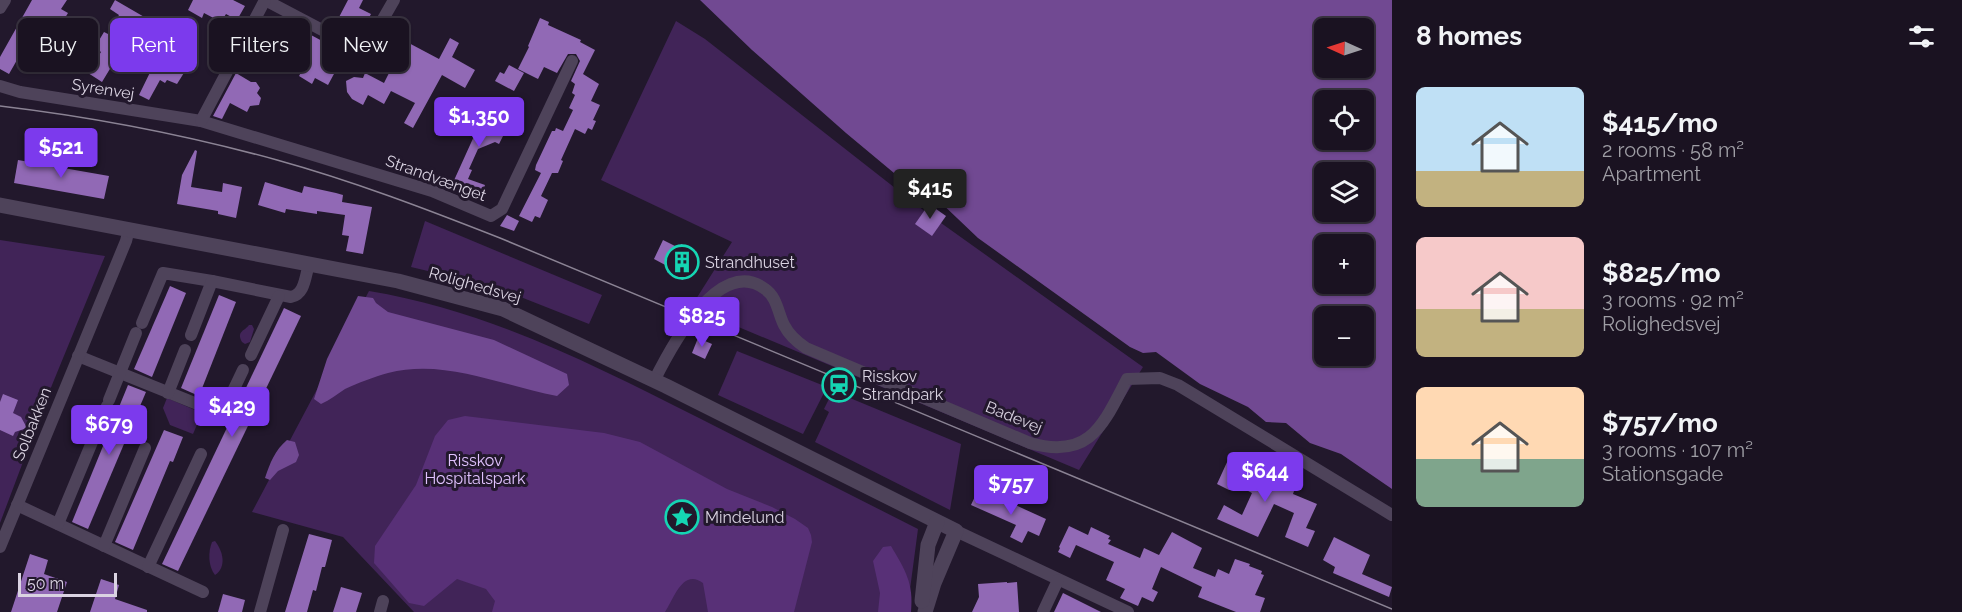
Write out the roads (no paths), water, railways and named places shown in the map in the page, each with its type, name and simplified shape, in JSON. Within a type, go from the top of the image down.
[{"type":"street","points":[[0,8],[5,0]]},
{"type":"street","points":[[201,121],[265,0],[364,52],[394,0]]},
{"type":"street","name":"Strandvænget","points":[[201,121],[432,191],[491,216],[502,208],[572,61]]},
{"type":"street","name":"Syrenvej","points":[[0,87],[201,121]]},
{"type":"street","name":"Rolighedsvej","points":[[0,205],[398,281],[503,309],[551,330],[956,531]]},
{"type":"street","name":"Solbakken","points":[[0,547],[129,229]]},
{"type":"street","points":[[58,524],[162,273],[291,297],[300,294],[309,264]]},
{"type":"street","points":[[191,335],[212,281]]},
{"type":"street","name":"Badevej","points":[[654,381],[683,332],[706,301],[718,289],[745,281],[765,288],[775,300],[784,326],[794,340],[806,348],[1029,443],[1058,448],[1070,448],[1081,443],[1097,430],[1108,416],[1127,379],[1160,378],[1178,385],[1311,468],[1392,515]]},
{"type":"street","points":[[251,355],[279,296]]},
{"type":"street","points":[[168,393],[185,350]]},
{"type":"street","points":[[78,356],[222,414],[243,370]]},
{"type":"street","points":[[104,546],[145,448]]},
{"type":"street","points":[[148,567],[201,454]]},
{"type":"street","points":[[17,505],[203,592]]},
{"type":"street","points":[[923,612],[928,545],[937,522]]},
{"type":"street","points":[[260,612],[283,530]]},
{"type":"street","points":[[923,612],[956,531],[1128,612]]},
{"type":"street","points":[[1043,612],[1058,580]]},
{"type":"tram line","points":[[0,106],[105,121],[174,135],[305,168],[389,196],[500,238],[1392,609]]},
{"type":"place","name":"Strandhuset","points":[[682,262]]},
{"type":"place","name":"Risskov Strandpark","points":[[839,385]]},
{"type":"place","name":"Mindelund","points":[[682,517]]},
{"type":"park label","name":"Risskov Hospitalspark","points":[[475,469]]}]
